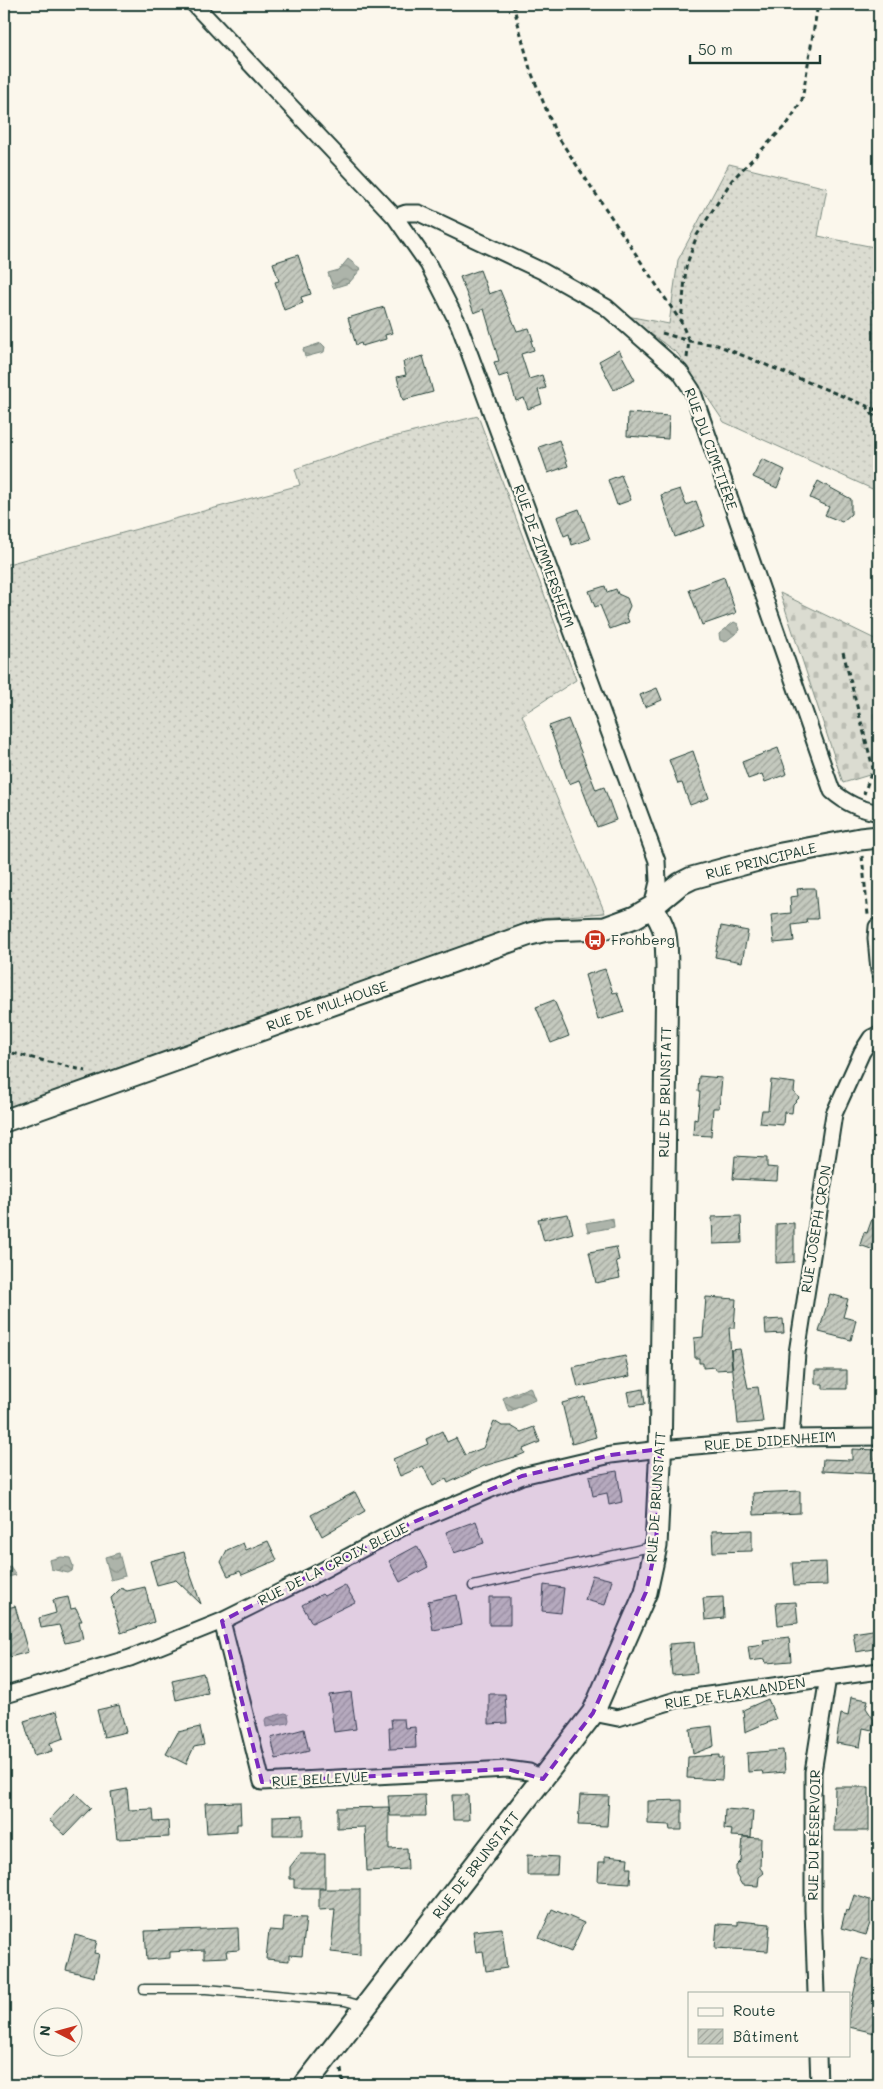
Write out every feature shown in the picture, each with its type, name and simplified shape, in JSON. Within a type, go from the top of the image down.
[{"type":"main road","name":"RUE PRINCIPALE","points":[[652,907],[671,890],[692,878],[776,855],[879,837]]},
{"type":"main road","name":"RUE DE MULHOUSE","points":[[4,1121],[100,1085],[530,934],[546,930],[606,928],[636,917],[652,907]]},
{"type":"main road","name":"RUE DE BRUNSTATT","points":[[305,2085],[593,1713],[646,1592],[656,1546],[660,1449],[667,966],[666,937],[663,925],[652,907]]},
{"type":"street","name":"RUE DE ZIMMERSHEIM","points":[[194,4],[395,217],[428,264],[462,334],[657,861],[658,882],[652,907]]},
{"type":"street","name":"RUE DU CIMETIÈRE","points":[[395,217],[406,213],[419,213],[542,271],[606,307],[680,372],[692,390],[832,791],[859,809],[879,813]]},
{"type":"street","points":[[878,927],[876,938],[879,971]]},
{"type":"street","name":"RUE JOSEPH CRON","points":[[791,1438],[797,1352],[834,1114],[862,1052],[872,1038],[879,1034]]},
{"type":"street","name":"RUE DE DIDENHEIM","points":[[660,1449],[791,1438],[879,1437]]},
{"type":"street","name":"RUE DE LA CROIX BLEUE","points":[[9,1694],[130,1658],[222,1621],[409,1524],[522,1476],[611,1455],[660,1449]]},
{"type":"street","name":"RUE BELLEVUE","points":[[222,1621],[262,1782],[507,1769],[529,1772],[542,1778]]},
{"type":"street","name":"RUE DE FLAXLANDEN","points":[[593,1713],[618,1718],[679,1699],[879,1671]]},
{"type":"street","name":"RUE DU RÉSERVOIR","points":[[816,1992],[813,1910],[813,1772],[828,1678]]},
{"type":"street","points":[[818,2056],[819,2085]]},
{"type":"lane","points":[[473,1586],[656,1546]]},
{"type":"lane","points":[[144,1988],[206,1989],[345,2001],[366,2008]]},
{"type":"path","points":[[514,4],[530,69],[556,134],[681,322],[689,341],[689,354],[680,372]]},
{"type":"path","points":[[681,322],[686,267],[697,236],[732,180],[788,123],[802,100],[818,4]]},
{"type":"path","points":[[689,341],[717,345],[879,411]]},
{"type":"path","points":[[866,405],[879,424]]},
{"type":"path","points":[[843,652],[874,768],[859,809]]},
{"type":"path","points":[[864,871],[868,916],[878,927]]},
{"type":"path","points":[[4,1051],[89,1072],[100,1085]]},
{"type":"highlighted area","points":[[660,1449],[656,1546],[646,1592],[593,1713],[543,1779],[507,1769],[262,1782],[222,1621],[409,1524],[522,1476],[611,1455]]},
{"type":"green space","points":[[729,164],[827,188],[818,236],[879,248],[879,492],[724,422],[678,354],[627,316],[669,324],[678,260]]},
{"type":"green space","points":[[478,416],[576,680],[522,715],[605,913],[540,918],[4,1110],[4,565],[300,485],[295,469],[377,441]]},
{"type":"green space","points":[[780,593],[879,641],[879,772],[843,783]]},
{"type":"water","points":[[348,259],[361,269],[349,283],[333,288],[328,273],[339,270]]},
{"type":"water","points":[[321,343],[325,347],[324,352],[305,357],[303,349]]},
{"type":"water","points":[[734,622],[738,624],[740,630],[725,642],[720,640],[719,634]]},
{"type":"water","points":[[613,1218],[614,1227],[588,1232],[586,1223]]},
{"type":"water","points":[[530,1387],[535,1400],[508,1412],[503,1398]]},
{"type":"water","points":[[119,1553],[125,1576],[111,1580],[105,1557]]},
{"type":"water","points":[[61,1557],[70,1558],[73,1566],[72,1571],[68,1573],[51,1569],[49,1560]]},
{"type":"water","points":[[10,1566],[16,1575],[4,1578],[4,1568]]},
{"type":"water","points":[[285,1713],[288,1714],[288,1723],[266,1727],[266,1718]]},
{"type":"building","points":[[298,255],[311,294],[301,297],[303,303],[284,310],[275,282],[279,281],[273,263]]},
{"type":"building","points":[[480,270],[489,294],[500,290],[517,331],[529,328],[534,350],[521,354],[529,379],[542,375],[546,388],[538,390],[542,404],[528,409],[524,398],[516,401],[508,374],[499,377],[494,362],[499,361],[484,309],[474,313],[460,277]]},
{"type":"building","points":[[384,307],[392,333],[385,335],[386,339],[362,346],[361,343],[356,345],[348,318]]},
{"type":"building","points":[[619,350],[635,380],[614,390],[599,361]]},
{"type":"building","points":[[423,356],[433,392],[403,400],[397,377],[406,375],[403,362]]},
{"type":"building","points":[[628,413],[669,416],[668,439],[627,436]]},
{"type":"building","points":[[559,440],[568,466],[548,473],[539,447]]},
{"type":"building","points":[[762,459],[785,470],[777,488],[753,477]]},
{"type":"building","points":[[621,475],[631,500],[617,505],[608,480]]},
{"type":"building","points":[[818,481],[851,499],[851,514],[842,522],[825,515],[829,507],[810,498]]},
{"type":"building","points":[[680,489],[686,505],[696,501],[705,526],[675,537],[661,495]]},
{"type":"building","points":[[579,509],[590,539],[572,545],[569,534],[564,536],[557,517]]},
{"type":"building","points":[[724,577],[736,613],[702,625],[689,590]]},
{"type":"building","points":[[605,586],[607,592],[616,589],[618,594],[627,598],[630,606],[626,615],[629,622],[610,629],[600,605],[595,607],[589,591]]},
{"type":"building","points":[[657,688],[662,700],[645,707],[640,695]]},
{"type":"building","points":[[568,719],[596,790],[604,787],[616,820],[597,827],[579,780],[569,784],[549,726]]},
{"type":"building","points":[[778,748],[787,774],[765,782],[762,774],[748,779],[742,762]]},
{"type":"building","points":[[693,751],[709,798],[690,805],[682,783],[678,784],[669,760]]},
{"type":"building","points":[[815,888],[818,919],[806,919],[807,923],[792,925],[794,941],[774,943],[771,915],[791,913],[790,897],[798,896],[797,889]]},
{"type":"building","points":[[721,926],[748,931],[742,962],[715,957]]},
{"type":"building","points":[[605,969],[613,993],[617,992],[624,1012],[598,1020],[585,975]]},
{"type":"building","points":[[554,1000],[569,1036],[551,1043],[536,1007]]},
{"type":"building","points":[[699,1076],[722,1078],[719,1108],[713,1108],[711,1136],[693,1135],[694,1119],[697,1120],[700,1092],[698,1092]]},
{"type":"building","points":[[771,1080],[795,1083],[794,1092],[799,1098],[793,1104],[792,1113],[784,1112],[783,1125],[760,1123],[762,1110],[768,1110]]},
{"type":"building","points":[[735,1156],[767,1158],[767,1167],[778,1168],[777,1181],[733,1179]]},
{"type":"building","points":[[877,1205],[879,1205],[879,1252],[860,1245],[864,1232],[867,1233]]},
{"type":"building","points":[[568,1214],[573,1233],[544,1241],[538,1219]]},
{"type":"building","points":[[741,1216],[742,1243],[713,1244],[712,1217]]},
{"type":"building","points":[[794,1223],[794,1262],[776,1263],[776,1224]]},
{"type":"building","points":[[616,1247],[619,1260],[616,1261],[620,1278],[596,1283],[589,1252]]},
{"type":"building","points":[[830,1294],[848,1299],[843,1317],[856,1320],[851,1340],[819,1332]]},
{"type":"building","points":[[706,1297],[736,1299],[734,1328],[729,1328],[732,1369],[716,1370],[715,1367],[703,1368],[703,1363],[699,1363],[699,1358],[695,1358],[694,1338],[703,1337]]},
{"type":"building","points":[[783,1319],[784,1333],[766,1334],[765,1320]]},
{"type":"building","points":[[740,1349],[748,1388],[758,1387],[763,1422],[738,1424],[731,1350]]},
{"type":"building","points":[[625,1356],[630,1376],[578,1387],[573,1367]]},
{"type":"building","points":[[815,1370],[847,1370],[847,1389],[823,1389],[823,1384],[815,1384]]},
{"type":"building","points":[[643,1389],[645,1404],[630,1406],[627,1392]]},
{"type":"building","points":[[585,1397],[596,1437],[572,1444],[562,1403]]},
{"type":"building","points":[[494,1421],[502,1426],[511,1426],[521,1432],[534,1427],[540,1442],[523,1449],[525,1453],[484,1466],[448,1483],[446,1479],[433,1486],[423,1466],[400,1476],[393,1459],[428,1444],[426,1439],[442,1431],[447,1442],[456,1438],[465,1455],[483,1448]]},
{"type":"building","points":[[852,1449],[879,1450],[879,1474],[822,1471],[823,1459],[852,1460]]},
{"type":"building","points":[[617,1471],[622,1502],[609,1505],[607,1493],[593,1496],[589,1476]]},
{"type":"building","points":[[800,1491],[800,1513],[754,1515],[753,1493]]},
{"type":"building","points":[[355,1492],[365,1511],[322,1536],[311,1515]]},
{"type":"building","points":[[476,1521],[484,1543],[454,1553],[446,1532]]},
{"type":"building","points":[[752,1530],[752,1551],[713,1552],[712,1531]]},
{"type":"building","points":[[268,1541],[277,1560],[242,1575],[240,1571],[228,1576],[221,1562],[227,1550],[243,1543],[246,1550]]},
{"type":"building","points":[[417,1546],[428,1567],[400,1582],[389,1561]]},
{"type":"building","points":[[184,1552],[201,1604],[176,1580],[157,1585],[150,1561]]},
{"type":"building","points":[[826,1562],[827,1585],[794,1586],[792,1563]]},
{"type":"building","points":[[592,1575],[612,1580],[605,1605],[585,1600]]},
{"type":"building","points":[[345,1585],[355,1602],[312,1623],[302,1605],[322,1594],[324,1596]]},
{"type":"building","points":[[544,1585],[564,1588],[561,1613],[542,1611]]},
{"type":"building","points":[[145,1587],[154,1622],[121,1633],[111,1598],[121,1588],[127,1591]]},
{"type":"building","points":[[457,1595],[462,1625],[433,1630],[428,1601]]},
{"type":"building","points":[[68,1597],[71,1609],[76,1608],[82,1621],[79,1621],[83,1639],[65,1643],[59,1625],[41,1628],[39,1618],[56,1613],[53,1600]]},
{"type":"building","points":[[489,1597],[510,1597],[510,1625],[489,1625]]},
{"type":"building","points":[[723,1597],[724,1618],[705,1620],[703,1598]]},
{"type":"building","points":[[796,1602],[798,1623],[778,1625],[776,1603]]},
{"type":"building","points":[[15,1606],[28,1652],[10,1657],[8,1649],[4,1650],[4,1609]]},
{"type":"building","points":[[879,1629],[879,1648],[856,1652],[853,1633]]},
{"type":"building","points":[[789,1637],[791,1661],[766,1663],[765,1659],[750,1661],[748,1646],[764,1644],[763,1640]]},
{"type":"building","points":[[694,1642],[697,1673],[672,1675],[669,1644]]},
{"type":"building","points":[[203,1673],[208,1693],[176,1700],[172,1680]]},
{"type":"building","points":[[351,1692],[356,1729],[334,1732],[329,1695]]},
{"type":"building","points":[[489,1694],[505,1694],[507,1723],[489,1724]]},
{"type":"building","points":[[851,1697],[868,1700],[866,1708],[874,1720],[872,1730],[863,1728],[860,1747],[836,1743],[841,1714],[848,1716]]},
{"type":"building","points":[[768,1699],[776,1719],[745,1732],[743,1710]]},
{"type":"building","points":[[119,1705],[126,1732],[104,1737],[97,1710]]},
{"type":"building","points":[[57,1711],[64,1738],[50,1743],[52,1751],[34,1756],[24,1721]]},
{"type":"building","points":[[391,1719],[404,1719],[405,1728],[415,1727],[416,1748],[390,1749],[389,1728],[392,1728]]},
{"type":"building","points":[[712,1726],[714,1746],[693,1754],[690,1729]]},
{"type":"building","points":[[200,1727],[204,1745],[194,1747],[186,1764],[166,1754],[178,1732]]},
{"type":"building","points":[[304,1729],[309,1751],[276,1759],[271,1738]]},
{"type":"building","points":[[783,1750],[785,1772],[763,1774],[762,1771],[748,1772],[747,1753]]},
{"type":"building","points":[[719,1755],[719,1758],[723,1758],[722,1780],[687,1778],[688,1757]]},
{"type":"building","points":[[835,1787],[869,1787],[869,1831],[834,1831]]},
{"type":"building","points":[[127,1789],[129,1810],[153,1809],[154,1822],[168,1821],[169,1837],[117,1839],[111,1792]]},
{"type":"building","points":[[75,1793],[91,1808],[65,1835],[49,1820]]},
{"type":"building","points":[[425,1795],[426,1816],[390,1816],[388,1796]]},
{"type":"building","points":[[452,1795],[468,1795],[469,1820],[453,1820]]},
{"type":"building","points":[[580,1795],[609,1796],[607,1826],[578,1825]]},
{"type":"building","points":[[682,1800],[682,1830],[670,1830],[669,1825],[648,1824],[648,1801]]},
{"type":"building","points":[[240,1802],[241,1824],[237,1824],[237,1831],[207,1833],[205,1803]]},
{"type":"building","points":[[389,1807],[389,1849],[407,1848],[408,1869],[367,1871],[365,1827],[337,1828],[337,1808]]},
{"type":"building","points":[[725,1809],[753,1811],[751,1837],[731,1836],[732,1830],[724,1829]]},
{"type":"building","points":[[303,1815],[303,1835],[273,1835],[273,1816]]},
{"type":"building","points":[[743,1837],[761,1838],[760,1868],[764,1873],[759,1877],[758,1886],[742,1885],[736,1875],[736,1866],[741,1861]]},
{"type":"building","points":[[300,1854],[325,1854],[325,1888],[294,1888],[294,1879],[290,1879],[290,1867]]},
{"type":"building","points":[[527,1855],[558,1857],[557,1875],[527,1875]]},
{"type":"building","points":[[605,1856],[628,1858],[627,1868],[631,1868],[630,1883],[598,1881],[599,1862],[605,1862]]},
{"type":"building","points":[[319,1889],[360,1889],[360,1955],[331,1952],[335,1909],[319,1910]]},
{"type":"building","points":[[854,1895],[870,1900],[870,1923],[866,1935],[841,1928],[846,1910],[849,1911]]},
{"type":"building","points":[[552,1909],[584,1923],[571,1952],[539,1938]]},
{"type":"building","points":[[284,1917],[306,1918],[302,1956],[289,1955],[289,1961],[266,1959],[269,1930],[283,1931]]},
{"type":"building","points":[[738,1921],[770,1924],[768,1951],[715,1948],[717,1924],[738,1925]]},
{"type":"building","points":[[238,1928],[239,1950],[226,1951],[227,1957],[204,1958],[204,1950],[170,1952],[170,1958],[147,1960],[145,1931]]},
{"type":"building","points":[[502,1928],[507,1968],[486,1971],[483,1951],[476,1952],[473,1931]]},
{"type":"building","points":[[75,1935],[97,1941],[94,1953],[99,1954],[94,1977],[66,1970]]},
{"type":"building","points":[[862,1958],[879,1963],[879,2034],[850,2027],[850,2009]]},
{"type":"place","name":"Frohberg","points":[[595,940]]}]
